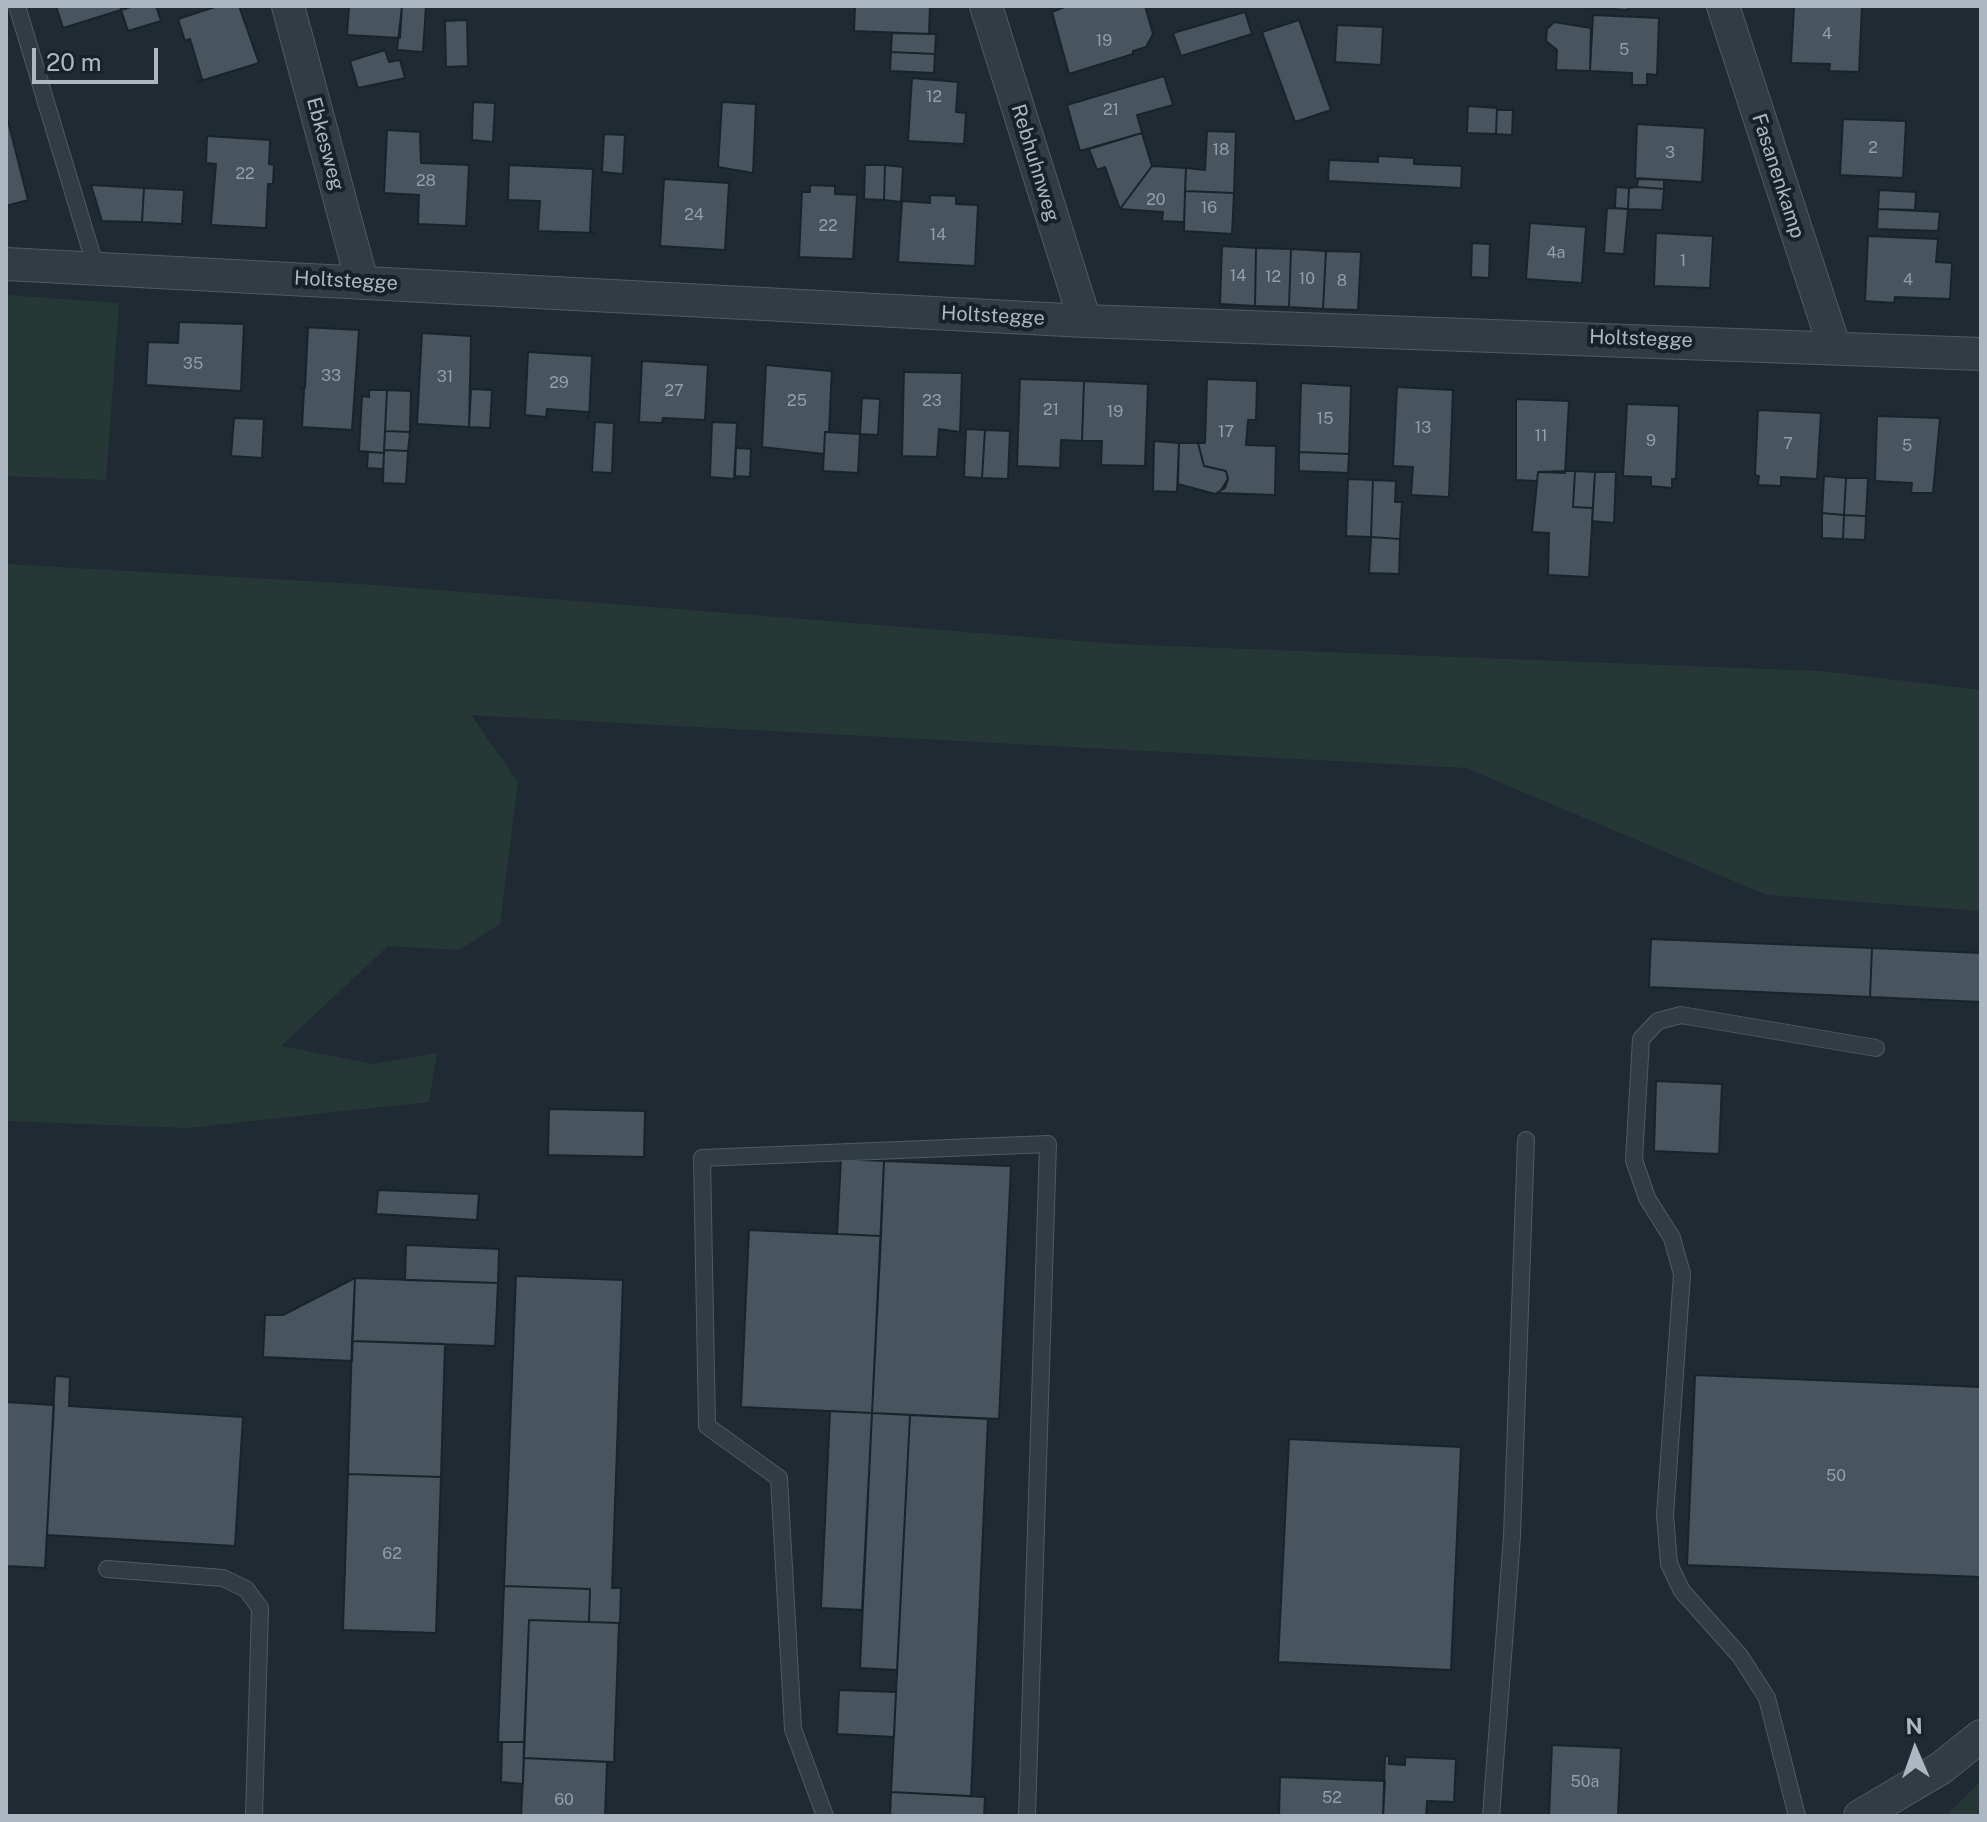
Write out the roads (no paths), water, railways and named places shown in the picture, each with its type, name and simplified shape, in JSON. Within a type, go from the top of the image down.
[{"type":"street","name":"Ebkesweg","points":[[288,6],[362,282]]},
{"type":"street","name":"Rebhuhnweg","points":[[986,6],[1085,321]]},
{"type":"street","name":"Fasanenkamp","points":[[1723,6],[1834,346]]},
{"type":"street","name":"Holtstegge","points":[[6,264],[1085,321],[1834,346],[1981,354]]},
{"type":"street","points":[[1860,1816],[1941,1768],[1981,1736]]},
{"type":"lane","points":[[17,6],[96,268]]},
{"type":"lane","points":[[1797,1816],[1767,1698],[1740,1656],[1682,1591],[1669,1564],[1665,1515],[1682,1274],[1672,1238],[1647,1198],[1634,1160],[1641,1039],[1658,1021],[1681,1015],[1876,1048]]},
{"type":"lane","points":[[1491,1816],[1512,1536],[1526,1140]]},
{"type":"lane","points":[[825,1816],[793,1729],[779,1478],[707,1426],[702,1158],[1048,1144],[1027,1816]]},
{"type":"lane","points":[[107,1569],[223,1578],[246,1589],[260,1608],[254,1816]]}]
